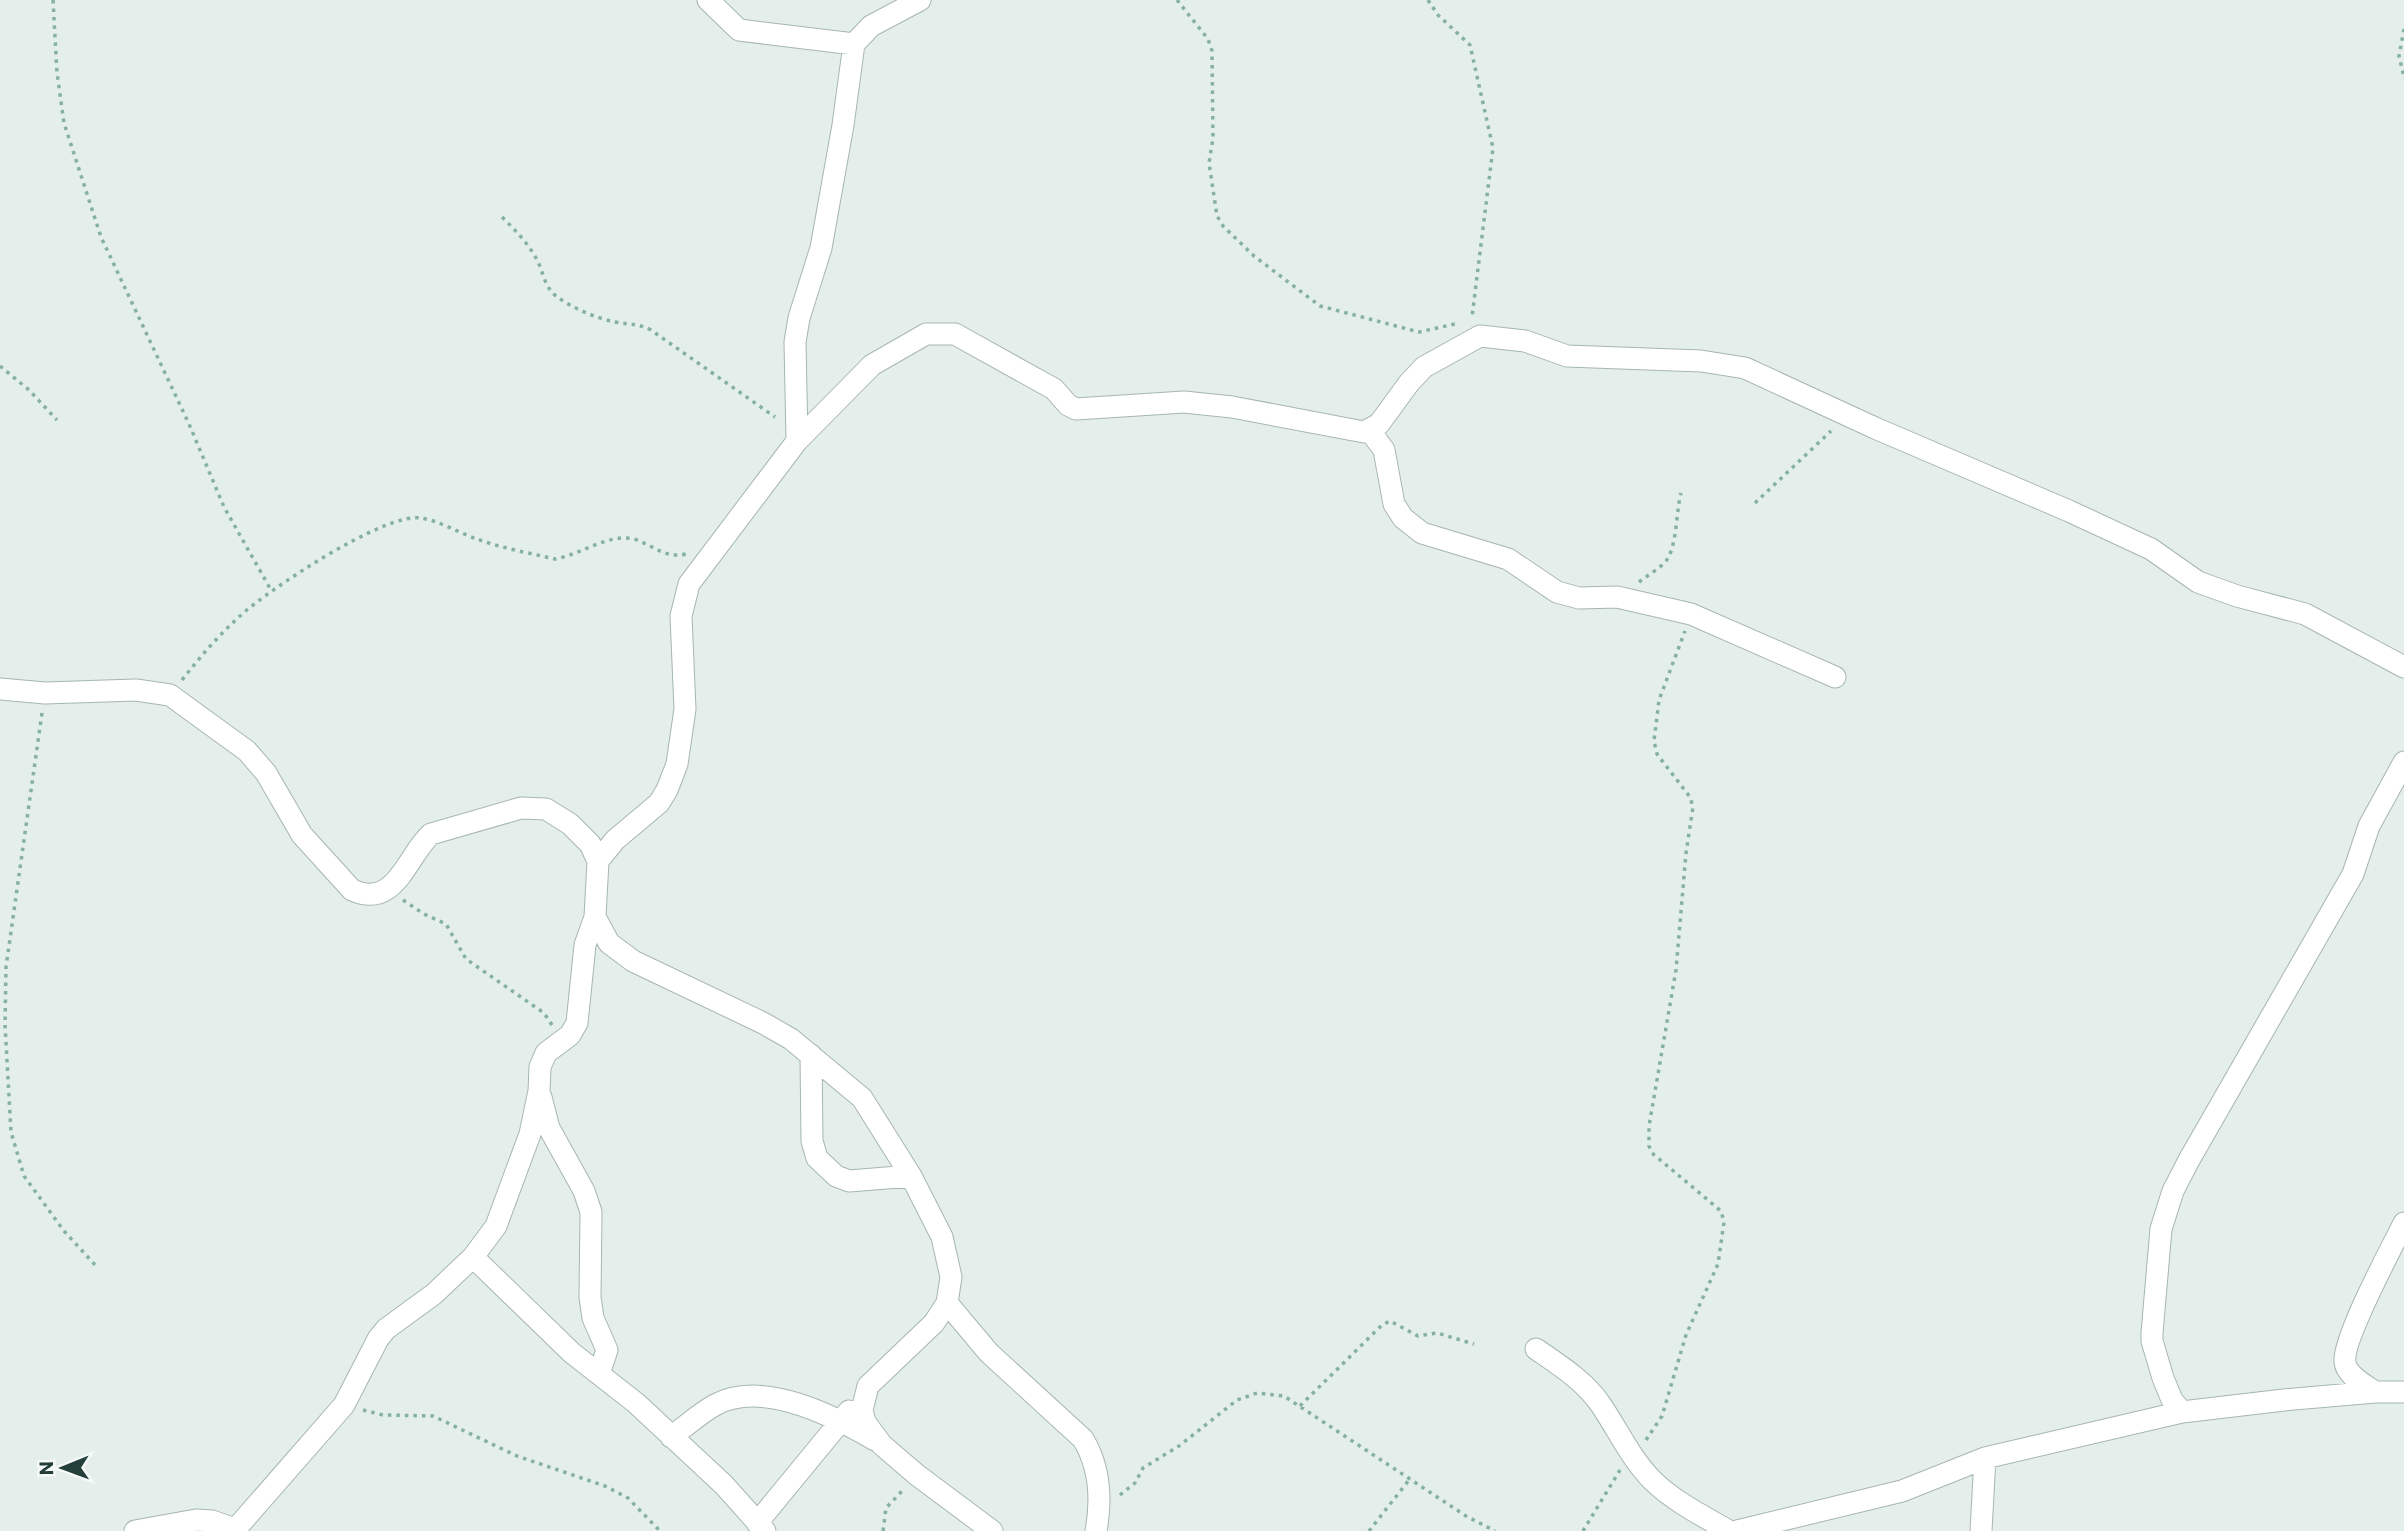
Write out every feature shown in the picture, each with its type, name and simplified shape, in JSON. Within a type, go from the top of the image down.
[{"type":"street","points":[[708,0],[739,30],[854,44]]},
{"type":"street","points":[[797,436],[797,330],[821,248],[854,44],[871,26],[920,0]]},
{"type":"street","points":[[598,861],[615,840],[659,803],[677,764],[685,709],[681,616],[689,584],[797,436],[872,365],[926,334],[942,332],[955,334],[1054,389],[1068,405],[1076,409],[1184,402],[1232,407],[1358,432],[1370,430],[1379,424],[1409,383],[1464,333],[1525,341],[1567,356],[1700,360],[1745,368],[2151,549],[2198,582],[2237,596],[2305,614],[2404,667]]},
{"type":"street","points":[[1370,430],[1384,450],[1394,504],[1403,518],[1422,533],[1508,559],[1557,592],[1579,598],[1617,597],[1691,614],[1835,677]]},
{"type":"street","points":[[0,689],[45,693],[136,690],[170,695],[247,751],[266,774],[302,835],[352,890],[368,895],[379,893],[401,878],[421,843],[431,834],[521,808],[546,809],[570,824],[590,844],[598,861],[595,917],[584,945],[577,1023],[569,1035],[546,1053],[540,1068],[539,1091],[530,1134],[496,1226],[472,1257],[434,1294],[386,1329],[378,1339],[344,1405],[234,1530],[212,1521],[197,1520],[135,1531]]},
{"type":"street","points":[[2182,1412],[2172,1400],[2152,1341],[2161,1229],[2173,1191],[2353,874],[2369,825],[2404,762]]},
{"type":"street","points":[[472,1257],[572,1353],[636,1403],[724,1485],[761,1527],[874,1380],[934,1323],[947,1303],[951,1277],[942,1237],[911,1176],[862,1098],[791,1039],[633,961],[609,943],[595,917]]},
{"type":"street","points":[[811,1055],[812,1141],[817,1158],[836,1176],[849,1181],[911,1176]]},
{"type":"street","points":[[539,1091],[549,1128],[584,1191],[591,1212],[590,1297],[593,1318],[607,1350],[598,1374]]},
{"type":"street","points":[[2375,1392],[2351,1374],[2345,1363],[2346,1349],[2374,1281],[2404,1223]]},
{"type":"street","points":[[947,1303],[989,1353],[1083,1439],[1093,1456],[1098,1474],[1098,1522]]},
{"type":"street","points":[[1536,1349],[1574,1376],[1600,1403],[1650,1478],[1672,1498],[1729,1531]]},
{"type":"street","points":[[1737,1531],[1902,1491],[1985,1458],[2182,1412],[2375,1392],[2404,1392]]},
{"type":"street","points":[[671,1437],[716,1404],[737,1397],[752,1395],[790,1402],[841,1420],[882,1445],[992,1531]]},
{"type":"street","points":[[864,1395],[864,1422],[882,1445]]},
{"type":"street","points":[[1981,1531],[1985,1458]]},
{"type":"path","points":[[53,0],[57,73],[64,123],[101,237],[189,424],[224,506],[271,590]]},
{"type":"path","points":[[1177,0],[1208,39],[1212,51],[1213,138],[1209,163],[1217,216],[1223,226],[1254,256],[1321,306],[1419,332],[1464,333],[1493,148],[1470,45],[1438,15],[1428,0]]},
{"type":"path","points":[[2404,29],[2399,56],[2404,77]]},
{"type":"path","points":[[502,217],[524,239],[549,288],[556,296],[588,313],[616,322],[638,323],[652,330],[797,436]]},
{"type":"path","points":[[0,366],[29,390],[57,420]]},
{"type":"path","points":[[1755,503],[1847,415]]},
{"type":"path","points":[[1617,597],[1668,559],[1673,549],[1676,510],[1681,494]]},
{"type":"path","points":[[170,695],[209,646],[271,590],[378,527],[404,519],[421,518],[480,541],[555,559],[618,538],[634,539],[670,556],[682,555],[720,541]]},
{"type":"path","points":[[1583,1531],[1633,1454],[1662,1416],[1686,1335],[1718,1264],[1723,1243],[1724,1222],[1721,1211],[1652,1153],[1649,1146],[1649,1126],[1676,970],[1686,853],[1693,807],[1690,797],[1657,754],[1654,741],[1660,700],[1691,614]]},
{"type":"path","points":[[45,693],[6,967],[5,1025],[11,1132],[24,1176],[64,1231],[97,1267]]},
{"type":"path","points":[[386,888],[424,914],[446,924],[466,959],[544,1013],[551,1023],[557,1044]]},
{"type":"path","points":[[1300,1406],[1382,1325],[1390,1321],[1418,1336],[1437,1333],[1474,1344]]},
{"type":"path","points":[[1098,1522],[1135,1483],[1143,1468],[1180,1446],[1237,1400],[1257,1393],[1284,1396],[1466,1516],[1495,1531]]},
{"type":"path","points":[[344,1405],[383,1415],[433,1416],[517,1456],[546,1464],[617,1492],[636,1504],[660,1531]]},
{"type":"path","points":[[883,1531],[886,1508],[917,1475]]},
{"type":"path","points":[[1369,1531],[1409,1479]]}]
